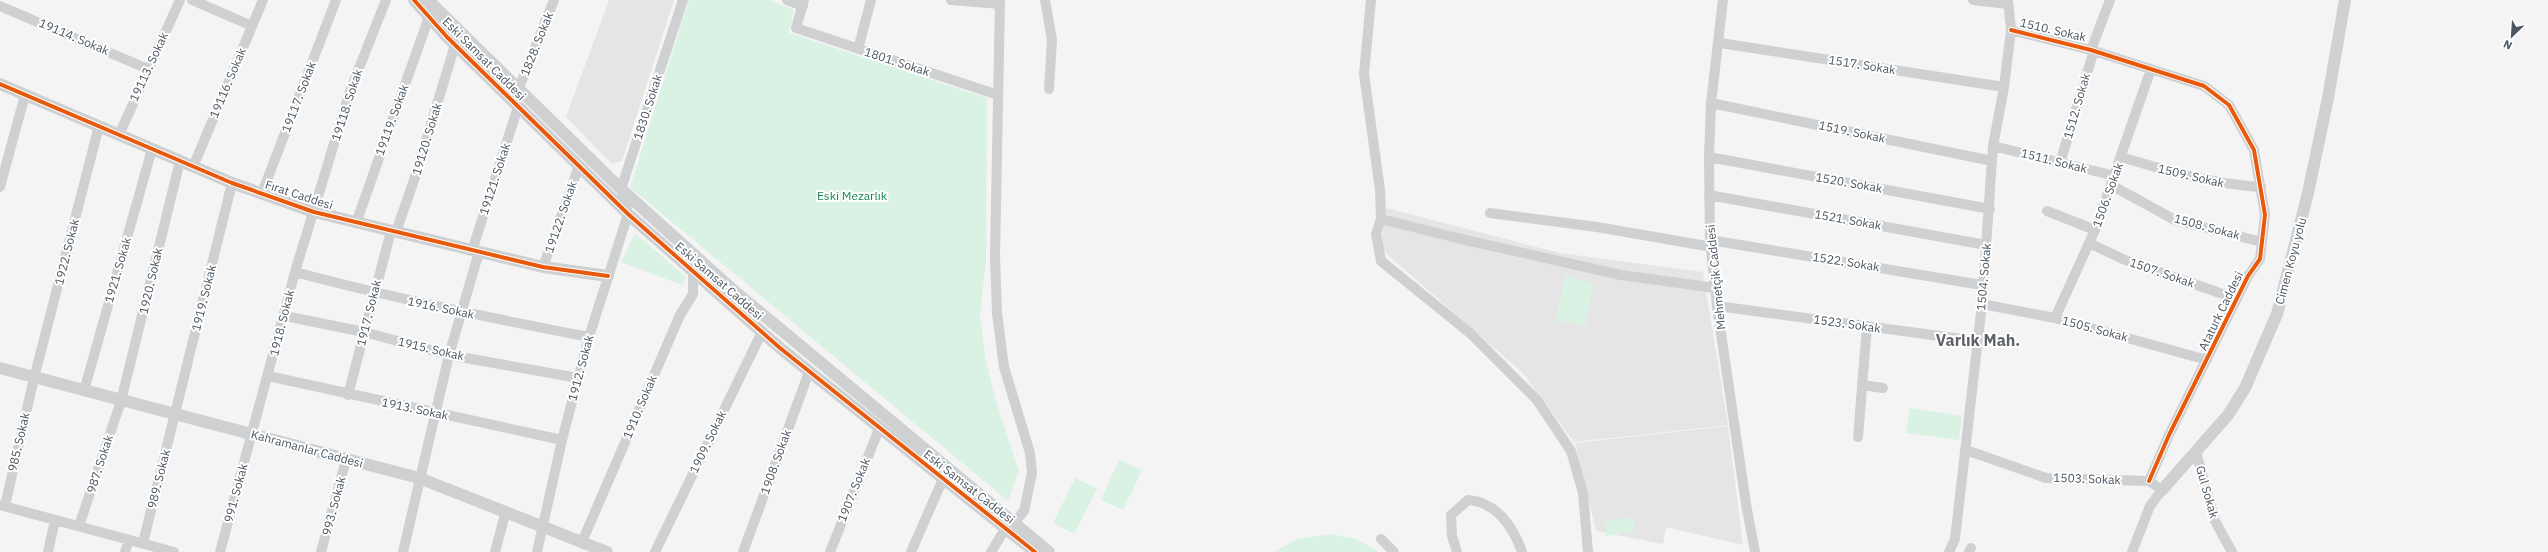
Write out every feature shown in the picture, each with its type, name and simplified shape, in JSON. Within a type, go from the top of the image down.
[{"type":"street","name":"19113. Sokak","points":[[118,135],[180,0]]},
{"type":"street","points":[[192,0],[252,26]]},
{"type":"street","name":"19116. Sokak","points":[[193,167],[263,0]]},
{"type":"street","name":"19117. Sokak","points":[[262,193],[336,0]]},
{"type":"street","name":"19118. Sokak","points":[[314,212],[350,91],[386,0]]},
{"type":"street","name":"Eski Samsat Caddesi","points":[[414,0],[455,45],[628,214],[762,332],[809,372],[943,480],[1049,552]]},
{"type":"street","name":"Eski Samsat Caddesi","points":[[428,0],[520,88],[621,189],[732,289],[1010,525],[1035,552]]},
{"type":"street","name":"1828. Sokak","points":[[520,88],[554,0]]},
{"type":"street","name":"1830. Sokak","points":[[621,189],[683,0]]},
{"type":"street","points":[[787,0],[803,3]]},
{"type":"street","points":[[858,49],[871,0]]},
{"type":"street","points":[[951,0],[1000,2],[995,256],[998,313],[1004,366],[1030,453],[1032,473],[1024,511],[1010,525],[991,552]]},
{"type":"street","points":[[1045,0],[1052,40],[1049,89]]},
{"type":"street","points":[[1371,0],[1364,74],[1380,190],[1381,218],[1376,234],[1381,260],[1470,333],[1537,400],[1571,451],[1583,493],[1588,552]]},
{"type":"street","name":"Mehmetçik Caddesi","points":[[1723,0],[1720,43],[1712,103],[1709,157],[1711,243],[1717,306],[1746,504],[1755,552]]},
{"type":"street","points":[[1973,0],[2008,2]]},
{"type":"street","name":"1512. Sokak","points":[[2060,162],[2093,50],[2110,0]]},
{"type":"street","name":"Cimen Koyu yolu","points":[[2162,490],[2228,415],[2245,388],[2277,314],[2308,193],[2328,98],[2345,0]]},
{"type":"street","name":"1504. Sokak","points":[[1949,552],[1955,540],[1982,304],[1982,285],[1990,209],[1993,146],[2004,87],[2010,30],[2008,2]]},
{"type":"street","name":"1801. Sokak","points":[[803,3],[796,28],[998,95]]},
{"type":"street","name":"19114. Sokak","points":[[0,6],[148,69]]},
{"type":"street","name":"19119. Sokak","points":[[356,223],[429,17]]},
{"type":"street","name":"1510. Sokak","points":[[2010,30],[2093,50]]},
{"type":"street","name":"1517. Sokak","points":[[1720,43],[2004,87]]},
{"type":"street","name":"19120. Sokak","points":[[393,232],[414,180],[455,45]]},
{"type":"street","name":"Ataturk Caddesi","points":[[2093,50],[2204,86],[2229,105],[2254,150],[2256,171],[2261,187],[2265,215],[2260,259],[2248,276],[2169,435],[2149,481]]},
{"type":"street","name":"1506. Sokak","points":[[2055,318],[2095,230],[2151,69]]},
{"type":"street","name":"Fırat Caddesi","points":[[0,84],[232,183],[314,212],[543,267],[608,276]]},
{"type":"street","points":[[0,188],[25,95]]},
{"type":"street","name":"1519. Sokak","points":[[1712,103],[1992,161]]},
{"type":"street","name":"19121. Sokak","points":[[403,552],[419,478],[437,414],[476,251],[518,107]]},
{"type":"street","name":"1922. Sokak","points":[[34,378],[99,126]]},
{"type":"street","name":"1511. Sokak","points":[[1993,146],[2060,162],[2113,181]]},
{"type":"street","name":"1921. Sokak","points":[[84,391],[152,149]]},
{"type":"street","name":"1520. Sokak","points":[[1709,157],[1990,209]]},
{"type":"street","name":"1509. Sokak","points":[[2121,158],[2195,179],[2226,185],[2261,187]]},
{"type":"street","name":"1920. Sokak","points":[[121,401],[180,161]]},
{"type":"street","name":"19122. Sokak","points":[[543,267],[579,166]]},
{"type":"street","name":"1508. Sokak","points":[[2113,181],[2175,220],[2262,242]]},
{"type":"street","name":"1919. Sokak","points":[[175,414],[232,183]]},
{"type":"street","points":[[621,189],[628,214]]},
{"type":"street","name":"1521. Sokak","points":[[1709,195],[1986,245]]},
{"type":"street","name":"1918. Sokak","points":[[252,434],[285,316],[295,272],[314,212]]},
{"type":"street","points":[[2047,212],[2095,230]]},
{"type":"street","name":"1522. Sokak","points":[[1490,213],[1711,243],[1982,285]]},
{"type":"street","name":"1912. Sokak","points":[[537,552],[562,440],[589,337],[628,214]]},
{"type":"street","points":[[1381,218],[1457,238],[1621,275],[1715,288]]},
{"type":"street","name":"1917. Sokak","points":[[348,395],[373,293],[393,232]]},
{"type":"street","name":"1507. Sokak","points":[[2089,243],[2125,260],[2237,299]]},
{"type":"street","name":"1910. Sokak","points":[[582,542],[680,315],[693,294],[693,271]]},
{"type":"street","name":"1916. Sokak","points":[[295,272],[373,293],[589,337]]},
{"type":"street","name":"1505. Sokak","points":[[1982,304],[2055,318],[2207,360]]},
{"type":"street","name":"1523. Sokak","points":[[1717,306],[1977,341]]},
{"type":"street","name":"1915. Sokak","points":[[285,316],[364,332],[450,355],[578,378]]},
{"type":"street","points":[[1858,438],[1867,326]]},
{"type":"street","name":"1909. Sokak","points":[[655,552],[762,332]]},
{"type":"street","name":"Kahramanlar Caddesi","points":[[0,368],[419,478],[542,525],[582,542],[593,549],[607,552]]},
{"type":"street","name":"1908. Sokak","points":[[742,552],[809,372]]},
{"type":"street","name":"1913. Sokak","points":[[268,376],[348,395],[562,440]]},
{"type":"street","name":"985. Sokak","points":[[2,506],[34,378]]},
{"type":"street","points":[[1862,385],[1883,388]]},
{"type":"street","name":"987. Sokak","points":[[79,526],[121,401]]},
{"type":"street","name":"989. Sokak","points":[[143,543],[175,414]]},
{"type":"street","name":"1907. Sokak","points":[[830,552],[879,429]]},
{"type":"street","name":"991. Sokak","points":[[220,552],[252,434]]},
{"type":"street","name":"1503. Sokak","points":[[1966,450],[2046,478],[2149,481]]},
{"type":"street","name":"Gul Sokak","points":[[2196,452],[2215,521],[2232,552]]},
{"type":"street","name":"993. Sokak","points":[[321,552],[346,460]]},
{"type":"street","points":[[911,552],[943,480]]},
{"type":"street","points":[[2132,552],[2150,506],[2162,490],[2149,481]]},
{"type":"street","points":[[1457,552],[1452,536],[1451,515],[1468,500],[1493,506],[1504,518],[1522,552]]},
{"type":"street","points":[[2,506],[174,552]]},
{"type":"street","points":[[495,552],[506,511]]},
{"type":"street","points":[[48,552],[55,520]]},
{"type":"street","points":[[1381,539],[1394,552]]},
{"type":"street","points":[[125,552],[129,540]]},
{"type":"shaded area","points":[[609,0],[674,0],[622,161],[612,164],[566,117]]},
{"type":"shaded area","points":[[1386,208],[1560,253],[1703,272],[1728,425],[1574,442],[1523,373],[1381,249]]},
{"type":"shaded area","points":[[1728,426],[1743,545],[1666,527],[1663,544],[1596,531],[1575,443]]},
{"type":"green space","name":"Eski Mezarlık","points":[[689,0],[769,0],[794,10],[789,33],[987,98],[986,261],[980,316],[986,362],[996,401],[1019,471],[1008,501],[630,187]]},
{"type":"green space","points":[[635,233],[686,277],[682,285],[621,262]]},
{"type":"green space","points":[[1565,276],[1594,283],[1585,326],[1556,320]]},
{"type":"green space","points":[[1910,408],[1962,416],[1959,440],[1906,433]]},
{"type":"green space","points":[[1119,460],[1142,470],[1123,510],[1101,500]]},
{"type":"green space","points":[[1075,478],[1097,489],[1074,534],[1053,523]]},
{"type":"green space","points":[[1633,517],[1635,531],[1606,536],[1604,522]]},
{"type":"green space","points":[[1329,534],[1356,539],[1379,552],[1274,552],[1298,539]]},
{"type":"cycle path","points":[[414,0],[447,37],[628,214],[780,348],[1035,552]]},
{"type":"cycle path","points":[[2011,30],[2091,50],[2204,86],[2229,105],[2254,150],[2265,215],[2260,259],[2248,276],[2169,435],[2149,481]]},
{"type":"cycle path","points":[[0,84],[232,183],[314,212],[543,267],[608,276]]},
{"type":"district","name":"Varlık Mah.","points":[[1978,340]]}]
